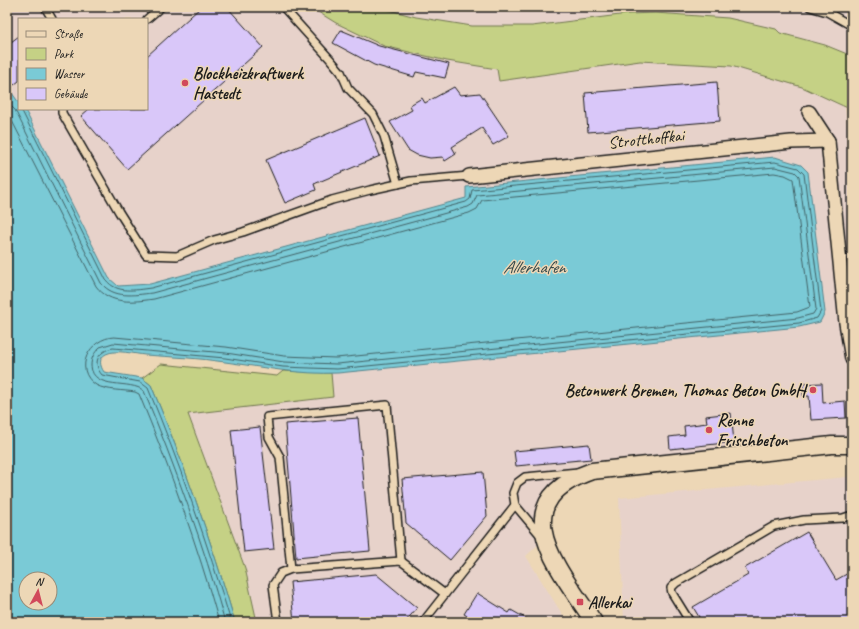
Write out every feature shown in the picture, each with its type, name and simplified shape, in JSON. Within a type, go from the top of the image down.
[{"type":"street","points":[[809,112],[828,141],[846,323],[852,359]]},
{"type":"street","name":"Strotthoffkai","points":[[469,176],[791,142],[828,141]]},
{"type":"street","points":[[594,622],[555,562],[544,539],[542,522],[546,506],[552,494],[563,483],[592,471],[832,445],[852,445]]},
{"type":"street","points":[[832,445],[852,453]]},
{"type":"lane","points":[[45,7],[51,18]]},
{"type":"lane","points":[[148,18],[161,7]]},
{"type":"lane","points":[[283,7],[341,72],[348,88],[373,114],[384,136],[398,184]]},
{"type":"lane","points":[[810,7],[827,12],[852,26]]},
{"type":"lane","points":[[62,110],[66,120],[146,255],[177,256],[214,240],[243,232],[332,200],[398,184],[469,176]]},
{"type":"lane","points":[[291,569],[280,457],[269,437],[267,417],[387,405],[401,561]]},
{"type":"lane","points":[[544,539],[515,505],[513,493],[517,483],[525,477],[592,471]]},
{"type":"lane","points":[[423,622],[515,505]]},
{"type":"lane","points":[[690,622],[672,592],[671,588],[676,583],[774,526],[804,520],[844,518],[852,514]]},
{"type":"lane","points":[[278,622],[273,585],[281,573],[291,569],[401,561],[445,594]]},
{"type":"shaded area","points":[[7,7],[310,7],[336,23],[384,46],[447,61],[497,69],[500,81],[640,61],[731,66],[802,87],[845,107],[848,138],[852,139],[852,449],[592,469],[557,484],[541,542],[526,556],[567,622],[257,622],[245,568],[188,414],[333,397],[331,373],[775,157],[467,187],[466,198],[150,284],[118,286],[109,278],[24,110],[148,110],[148,18],[18,18],[18,102],[7,86]]},
{"type":"shaded area","points":[[378,7],[852,7],[852,56],[825,45],[780,33],[776,29],[698,15],[655,13],[628,14],[532,26],[472,26],[416,17]]},
{"type":"shaded area","points":[[848,477],[852,482],[852,622],[624,622],[619,498]]},
{"type":"green space","points":[[310,7],[378,7],[416,17],[472,26],[532,26],[628,14],[655,13],[728,18],[776,29],[780,33],[825,45],[852,56],[852,110],[802,87],[731,66],[640,61],[499,81],[497,69],[447,61],[384,46],[336,23]]},
{"type":"green space","points":[[161,364],[277,376],[283,371],[331,373],[333,397],[188,414],[245,568],[257,622],[235,622],[207,532],[175,444],[151,385],[142,378]]},
{"type":"water","name":"Allerhafen","points":[[7,86],[18,102],[18,110],[24,110],[26,112],[109,278],[118,286],[150,284],[466,198],[466,187],[775,157],[801,165],[808,172],[825,312],[820,322],[799,327],[338,373],[295,372],[215,361],[126,352],[106,354],[100,362],[104,372],[142,378],[151,385],[175,444],[216,561],[235,622],[7,622]]},
{"type":"building","name":"Blockheizkraftwerk Hastedt","points":[[201,7],[227,7],[263,47],[127,169],[81,116],[88,110],[148,110],[148,55]]},
{"type":"building","points":[[341,30],[379,46],[449,64],[445,78],[416,72],[414,77],[374,65],[333,43]]},
{"type":"building","points":[[18,37],[18,82],[7,90],[7,45]]},
{"type":"building","points":[[717,82],[720,121],[588,132],[585,93]]},
{"type":"building","points":[[454,87],[460,95],[480,93],[509,136],[493,145],[482,128],[452,147],[456,154],[445,161],[443,157],[430,158],[417,155],[408,150],[390,122],[412,110],[410,105],[422,98],[425,103]]},
{"type":"building","points":[[365,118],[380,156],[314,184],[316,190],[285,203],[266,160]]},
{"type":"building","points":[[822,383],[823,403],[845,401],[846,418],[811,420],[809,396],[803,396],[803,384]]},
{"type":"building","name":"Renne Frischbeton","points":[[731,413],[734,442],[670,449],[669,437],[685,435],[684,426],[707,423],[706,416]]},
{"type":"building","points":[[358,418],[370,551],[296,558],[285,424]]},
{"type":"building","points":[[260,427],[274,549],[244,552],[231,430]]},
{"type":"building","points":[[589,444],[591,459],[516,466],[514,451]]},
{"type":"building","points":[[483,472],[487,516],[450,560],[406,523],[402,479]]},
{"type":"building","points":[[807,532],[836,580],[852,571],[852,622],[702,622],[693,607],[748,575],[745,568]]},
{"type":"building","points":[[376,574],[417,608],[405,622],[294,622],[290,582]]},
{"type":"building","points":[[477,593],[509,613],[511,610],[532,622],[477,622],[464,614]]},
{"type":"place","name":"Blockheizkraftwerk Hastedt","points":[[185,83]]},
{"type":"place","name":"Betonwerk Bremen, Thomas Beton GmbH","points":[[813,390]]},
{"type":"place","name":"Renne Frischbeton","points":[[709,430]]},
{"type":"place","name":"Allerkai","points":[[580,602]]}]
